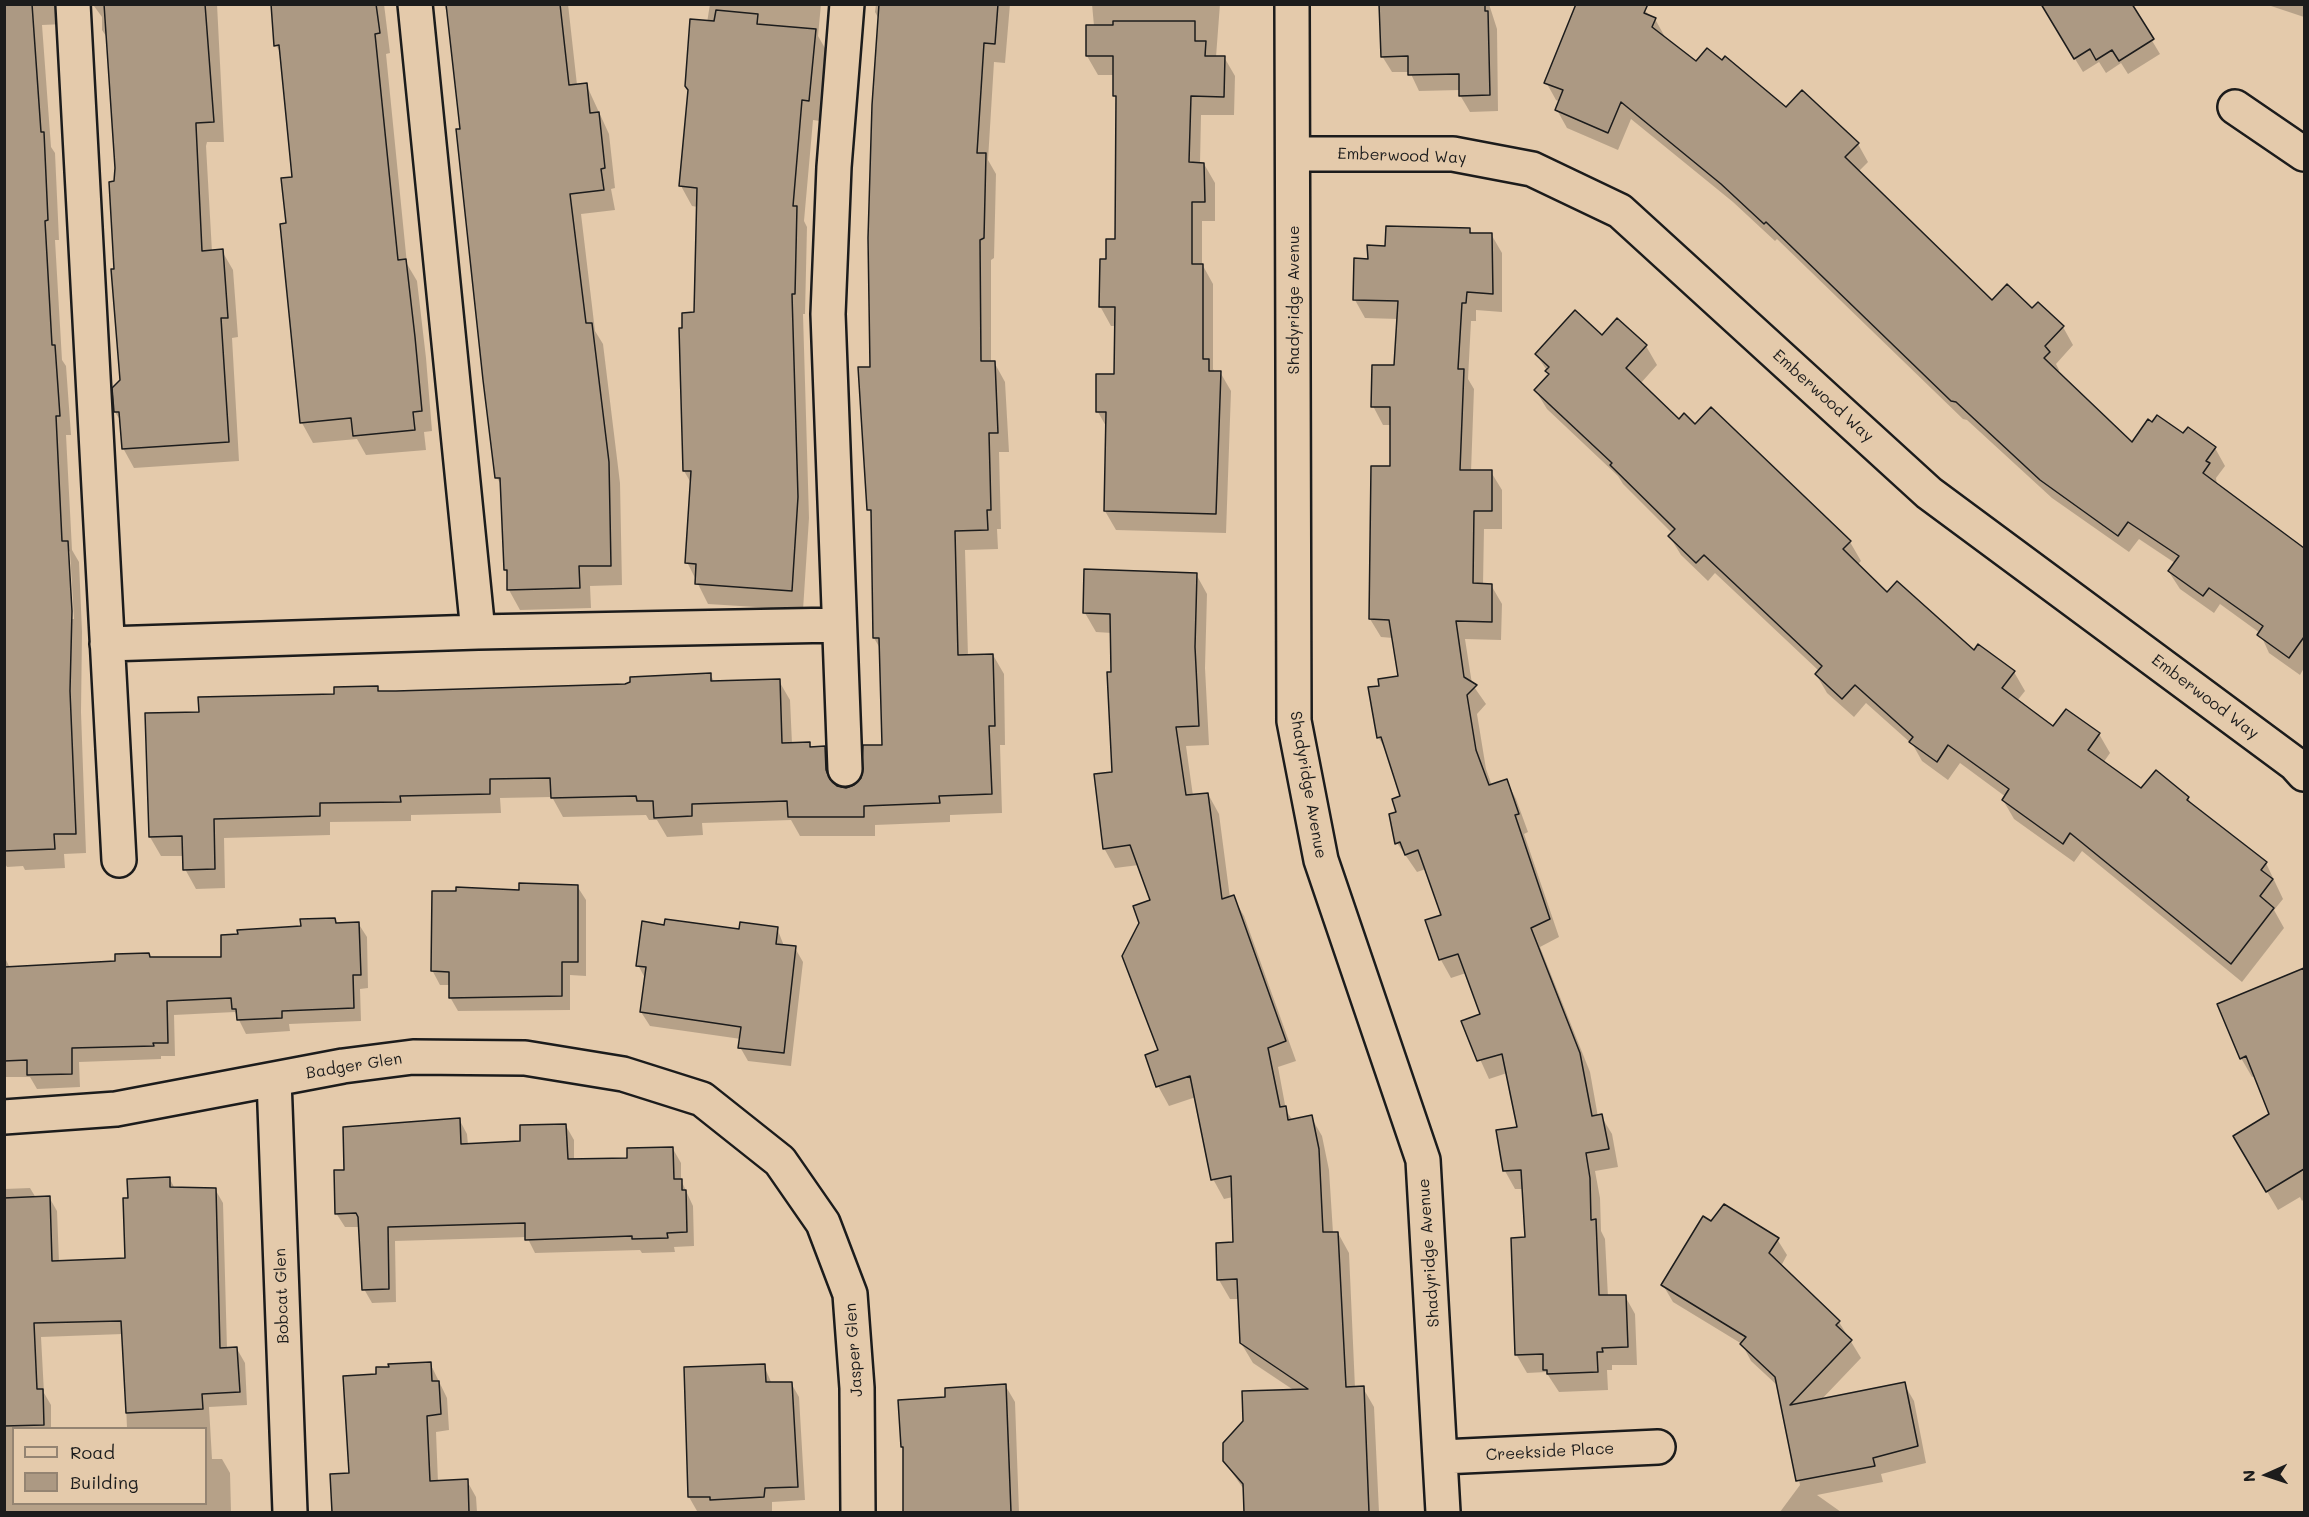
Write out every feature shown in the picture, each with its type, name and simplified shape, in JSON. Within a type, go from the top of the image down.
[{"type":"street","points":[[73,4],[119,860]]},
{"type":"street","points":[[415,4],[478,632]]},
{"type":"street","points":[[845,769],[828,314],[834,166],[847,4]]},
{"type":"street","name":"Shadyridge Avenue","points":[[1292,4],[1294,721],[1321,860],[1423,1160],[1442,1457],[1443,1512]]},
{"type":"street","points":[[2235,107],[2304,154]]},
{"type":"street","name":"Emberwood Way","points":[[1294,154],[1453,154],[1532,170],[1620,210],[1929,493],[2295,764],[2304,774]]},
{"type":"street","points":[[107,644],[478,632],[838,625]]},
{"type":"street","name":"Badger Glen","points":[[4,1117],[116,1109],[343,1066],[413,1057],[525,1058],[623,1074],[702,1099]]},
{"type":"street","name":"Bobcat Glen","points":[[274,1079],[290,1512]]},
{"type":"street","name":"Jasper Glen","points":[[702,1099],[780,1161],[823,1223],[850,1294],[857,1388],[858,1512]]},
{"type":"street","name":"Creekside Place","points":[[1442,1457],[1658,1447]]},
{"type":"building","points":[[4,4],[32,4],[41,132],[44,132],[48,220],[45,221],[52,345],[55,345],[60,416],[56,416],[62,541],[68,541],[72,611],[70,691],[76,834],[54,834],[55,849],[4,851]]},
{"type":"building","points":[[104,4],[205,4],[214,122],[196,123],[202,251],[223,249],[228,318],[221,318],[229,442],[122,449],[119,412],[114,412],[112,388],[120,380],[111,269],[114,269],[109,182],[114,181],[115,168]]},
{"type":"building","points":[[271,4],[376,4],[380,33],[375,34],[398,260],[406,259],[422,411],[413,412],[415,430],[353,436],[351,418],[300,423],[280,224],[286,223],[281,178],[292,177],[279,45],[274,46]]},
{"type":"building","points":[[446,4],[560,4],[569,85],[587,83],[590,113],[599,112],[605,168],[601,169],[604,190],[570,194],[586,323],[592,323],[609,462],[611,566],[579,566],[580,588],[507,590],[500,478],[495,478],[483,380],[456,129],[460,129]]},
{"type":"building","points":[[879,4],[998,4],[995,44],[984,43],[977,153],[986,153],[984,238],[980,240],[981,361],[995,361],[998,433],[989,433],[991,510],[987,510],[988,530],[955,531],[958,655],[993,654],[995,726],[989,726],[992,794],[939,796],[940,803],[864,806],[864,817],[788,817],[787,801],[692,804],[692,816],[654,818],[653,801],[637,801],[636,796],[551,798],[550,778],[490,779],[490,794],[400,796],[401,802],[320,803],[320,816],[214,819],[215,869],[183,870],[182,836],[149,837],[145,713],[199,712],[198,697],[334,694],[334,687],[378,686],[378,691],[396,691],[625,684],[630,682],[630,677],[711,673],[711,681],[780,679],[782,743],[810,742],[810,747],[825,746],[826,770],[830,779],[837,786],[846,788],[854,785],[861,778],[863,745],[882,745],[879,638],[873,638],[871,510],[867,510],[858,367],[870,367],[868,238],[872,105]]},
{"type":"building","points":[[1379,4],[1485,4],[1485,11],[1488,11],[1490,95],[1459,96],[1459,74],[1408,75],[1408,56],[1381,57]]},
{"type":"building","points":[[1576,4],[1648,4],[1644,13],[1656,18],[1652,27],[1696,61],[1707,48],[1722,60],[1725,56],[1786,107],[1802,90],[1859,143],[1845,157],[1992,300],[2007,284],[2032,308],[2038,302],[2064,326],[2045,346],[2050,352],[2044,358],[2132,442],[2148,419],[2152,422],[2157,415],[2183,433],[2188,427],[2216,447],[2206,461],[2210,463],[2203,473],[2304,548],[2304,637],[2289,658],[2257,635],[2263,626],[2209,588],[2203,596],[2168,571],[2179,556],[2128,522],[2118,536],[2040,480],[1956,402],[1951,401],[1766,222],[1764,224],[1721,184],[1621,102],[1608,133],[1555,110],[1563,90],[1544,83]]},
{"type":"building","points":[[2041,4],[2132,4],[2154,39],[2119,61],[2112,50],[2096,60],[2090,49],[2074,59]]},
{"type":"building","points":[[716,10],[758,14],[757,24],[816,29],[809,101],[802,100],[793,206],[797,206],[795,294],[792,294],[798,497],[792,591],[695,584],[696,564],[685,563],[691,471],[683,471],[679,328],[682,328],[682,313],[694,312],[697,188],[679,186],[688,90],[685,86],[690,19],[714,21]]},
{"type":"building","points":[[1113,21],[1195,21],[1195,41],[1206,41],[1205,56],[1225,56],[1224,97],[1191,96],[1189,162],[1204,163],[1205,202],[1192,202],[1192,264],[1203,264],[1203,359],[1209,359],[1209,371],[1221,371],[1216,514],[1104,511],[1106,412],[1096,412],[1096,374],[1114,374],[1115,307],[1099,307],[1100,259],[1106,259],[1106,239],[1115,239],[1116,96],[1113,96],[1113,56],[1086,56],[1086,25],[1113,25]]},
{"type":"building","points":[[1386,226],[1470,228],[1470,233],[1492,233],[1493,294],[1467,292],[1466,303],[1462,303],[1458,369],[1464,369],[1460,470],[1492,470],[1492,511],[1474,511],[1473,583],[1492,584],[1492,622],[1456,621],[1464,677],[1477,685],[1467,695],[1476,750],[1489,785],[1507,779],[1519,814],[1515,815],[1550,919],[1531,928],[1580,1053],[1592,1116],[1602,1114],[1609,1149],[1586,1153],[1590,1178],[1591,1220],[1596,1219],[1599,1295],[1626,1295],[1628,1347],[1602,1348],[1603,1352],[1597,1352],[1598,1372],[1547,1374],[1547,1370],[1543,1370],[1543,1354],[1515,1355],[1511,1238],[1525,1237],[1521,1170],[1503,1171],[1496,1130],[1517,1127],[1502,1054],[1477,1061],[1461,1021],[1480,1014],[1458,954],[1439,960],[1425,920],[1441,915],[1418,850],[1405,855],[1400,842],[1395,844],[1389,814],[1396,812],[1392,799],[1400,796],[1381,737],[1377,738],[1368,687],[1379,686],[1378,679],[1398,676],[1389,620],[1369,619],[1371,466],[1390,466],[1390,407],[1371,407],[1372,365],[1394,365],[1398,301],[1353,300],[1354,258],[1368,259],[1367,245],[1385,246]]},
{"type":"building","points":[[1575,310],[1602,335],[1617,318],[1647,345],[1626,368],[1679,419],[1684,413],[1695,424],[1711,407],[1851,541],[1843,549],[1887,592],[1897,581],[1974,650],[1978,644],[2015,671],[2002,688],[2053,726],[2066,709],[2100,733],[2088,750],[2141,788],[2156,770],[2189,797],[2187,800],[2267,862],[2261,870],[2273,879],[2260,896],[2274,908],[2231,964],[2070,833],[2063,844],[2002,800],[2009,789],[1948,745],[1937,762],[1909,742],[1913,737],[1855,685],[1842,699],[1815,674],[1822,666],[1704,555],[1696,563],[1668,536],[1675,529],[1610,465],[1612,463],[1534,390],[1549,374],[1545,371],[1549,367],[1535,354]]},
{"type":"building","points":[[1084,569],[1197,573],[1195,647],[1199,726],[1176,727],[1186,795],[1208,793],[1222,899],[1234,895],[1286,1041],[1268,1048],[1280,1107],[1286,1106],[1288,1120],[1312,1115],[1319,1149],[1323,1232],[1338,1232],[1346,1387],[1364,1386],[1369,1512],[1244,1512],[1243,1484],[1223,1461],[1223,1443],[1243,1421],[1242,1391],[1308,1389],[1240,1343],[1237,1279],[1217,1280],[1216,1243],[1233,1242],[1231,1176],[1211,1180],[1190,1076],[1156,1087],[1145,1055],[1158,1050],[1122,956],[1139,923],[1133,906],[1150,900],[1130,845],[1103,849],[1094,774],[1112,772],[1107,672],[1111,672],[1110,614],[1083,613]]},
{"type":"building","points":[[519,883],[578,885],[578,962],[562,962],[562,996],[449,998],[449,972],[431,971],[432,891],[456,891],[456,887],[519,890]]},
{"type":"building","points":[[335,918],[336,923],[359,922],[361,975],[353,975],[354,1008],[282,1011],[282,1018],[237,1020],[236,1009],[232,1009],[231,998],[167,1001],[168,1043],[153,1043],[154,1046],[72,1048],[72,1074],[27,1075],[27,1060],[4,1061],[4,967],[115,961],[115,954],[149,953],[150,957],[221,957],[221,935],[238,934],[237,930],[301,926],[300,919]]},
{"type":"building","points":[[665,919],[739,929],[740,922],[778,927],[776,944],[796,946],[784,1053],[738,1048],[741,1027],[640,1012],[646,967],[636,966],[642,921],[664,925]]},
{"type":"building","points":[[2304,968],[2304,1169],[2266,1192],[2233,1136],[2269,1114],[2246,1056],[2240,1059],[2217,1004]]},
{"type":"building","points":[[460,1118],[461,1144],[520,1141],[520,1125],[566,1124],[568,1159],[627,1158],[627,1148],[673,1147],[674,1179],[682,1179],[682,1190],[686,1190],[687,1232],[667,1233],[668,1238],[632,1239],[632,1236],[525,1240],[525,1223],[388,1227],[389,1289],[362,1290],[358,1217],[356,1213],[335,1214],[334,1170],[344,1170],[343,1127]]},
{"type":"building","points":[[170,1177],[170,1187],[216,1188],[220,1348],[237,1347],[240,1392],[202,1394],[203,1409],[126,1413],[121,1321],[34,1323],[37,1389],[43,1389],[44,1425],[4,1426],[4,1198],[50,1196],[52,1261],[125,1258],[123,1198],[128,1198],[127,1179]]},
{"type":"building","points":[[1724,1204],[1779,1238],[1769,1253],[1840,1321],[1836,1325],[1852,1340],[1790,1405],[1905,1382],[1918,1446],[1873,1458],[1875,1466],[1796,1481],[1775,1377],[1740,1344],[1746,1337],[1661,1285],[1703,1216],[1711,1221]]},
{"type":"building","points":[[431,1362],[432,1381],[439,1381],[441,1414],[427,1416],[430,1481],[468,1479],[469,1512],[332,1512],[330,1474],[349,1473],[343,1376],[376,1374],[376,1367],[389,1367],[388,1364]]},
{"type":"building","points":[[765,1364],[766,1382],[792,1382],[798,1487],[765,1488],[764,1497],[710,1500],[710,1497],[688,1497],[684,1367]]},
{"type":"building","points":[[1006,1384],[1011,1512],[903,1512],[903,1447],[901,1447],[898,1400],[945,1397],[945,1388]]}]
